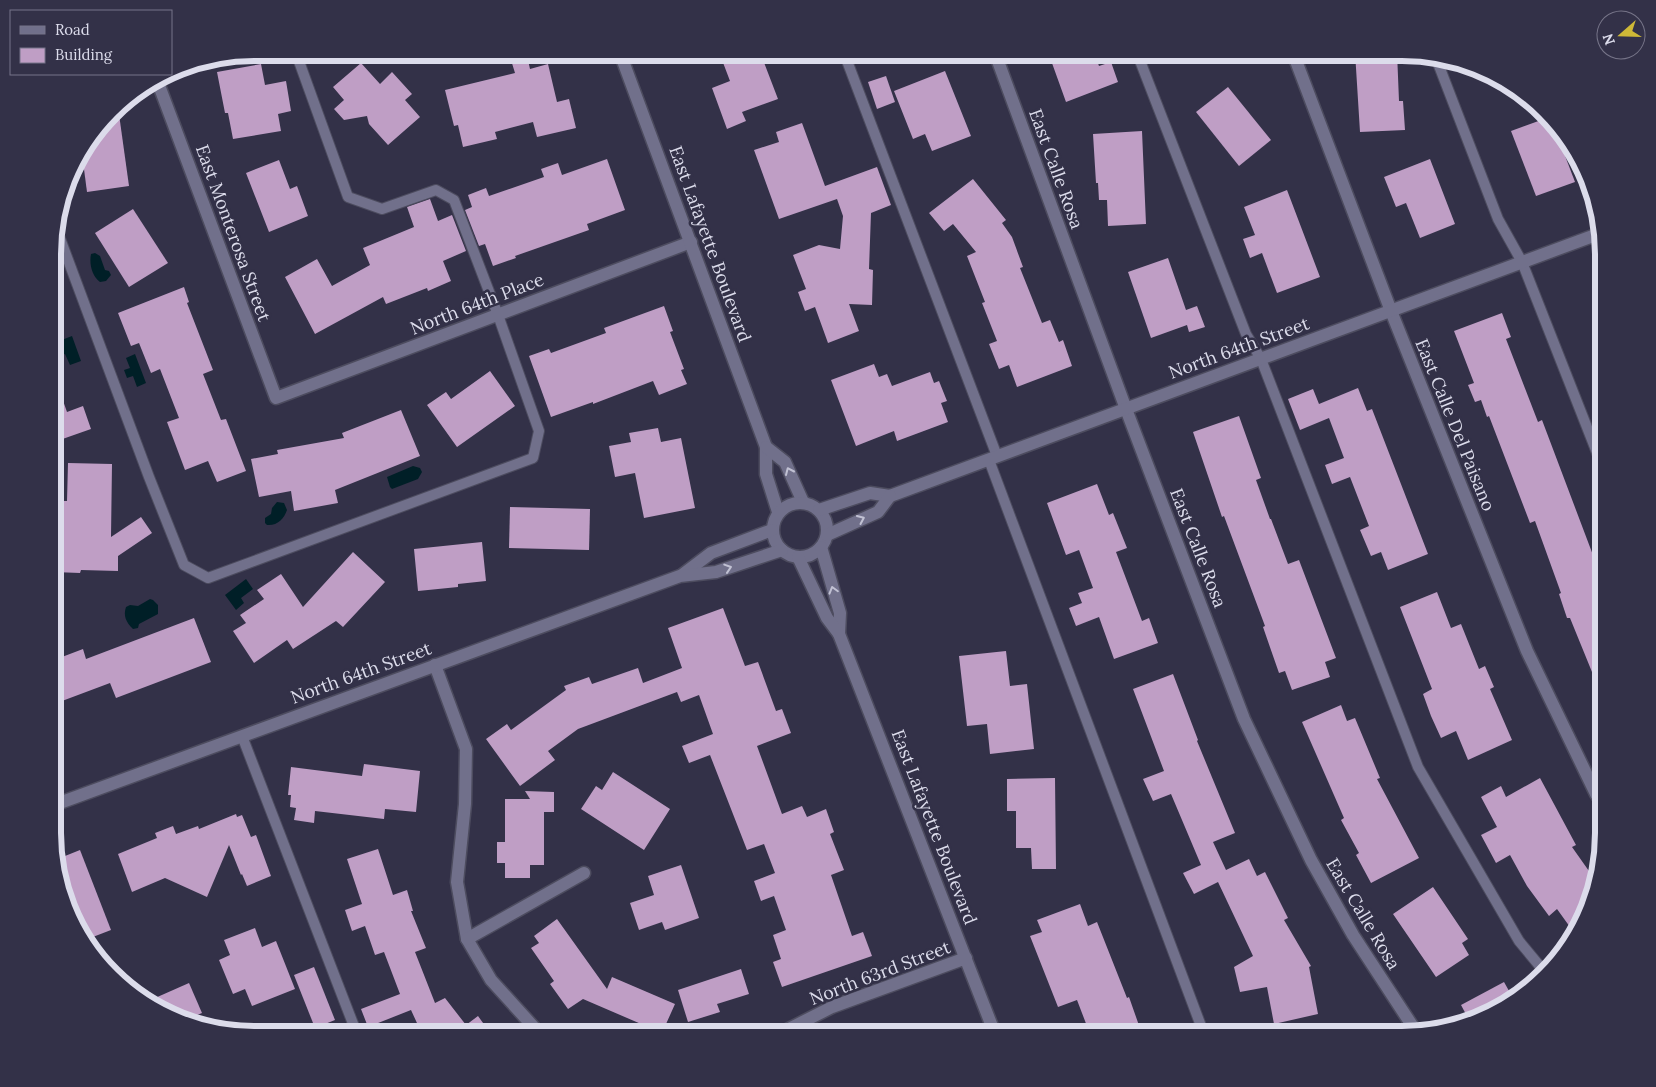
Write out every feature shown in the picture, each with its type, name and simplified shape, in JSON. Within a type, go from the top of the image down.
[{"type":"street","name":"East Lafayette Boulevard","points":[[623,61],[766,447],[766,474],[778,512]]},
{"type":"street","name":"East Calle Rosa","points":[[998,61],[1126,409],[1244,719],[1310,860],[1353,935],[1412,1025]]},
{"type":"street","name":"East Calle Del Paisano","points":[[1296,61],[1390,311],[1527,651],[1595,792]]},
{"type":"street","name":"East Monterosa Street","points":[[159,86],[276,398]]},
{"type":"street","name":"North 64th Street","points":[[819,510],[870,493],[890,496],[1594,236]]},
{"type":"street","name":"North 64th Place","points":[[276,398],[691,242]]},
{"type":"street","points":[[766,447],[785,462],[803,502]]},
{"type":"street","name":"North 64th Street","points":[[824,541],[878,512],[890,496]]},
{"type":"street","points":[[803,502],[819,510],[826,522],[824,541],[815,553],[798,557],[789,555],[776,544],[772,530],[778,512],[790,504],[803,502]]},
{"type":"street","name":"North 64th Street","points":[[680,576],[711,553],[772,530]]},
{"type":"street","name":"East Lafayette Boulevard","points":[[824,541],[840,613],[839,634]]},
{"type":"street","name":"North 64th Street","points":[[61,802],[680,576],[716,572],[782,550]]},
{"type":"street","name":"East Lafayette Boulevard","points":[[798,557],[826,618],[839,634],[992,1026]]},
{"type":"street","points":[[435,665],[466,749],[465,804],[457,882],[467,939],[491,980],[533,1026]]},
{"type":"street","points":[[467,939],[584,873]]},
{"type":"street","name":"North 63rd Street","points":[[795,1026],[832,1007],[966,958]]},
{"type":"lane","points":[[62,243],[184,565],[208,578],[533,458],[539,432],[498,315],[454,200],[436,190],[382,209],[348,198],[299,61]]},
{"type":"lane","points":[[847,61],[1201,1026]]},
{"type":"lane","points":[[1140,61],[1246,334],[1261,359],[1418,767],[1519,941],[1540,967]]},
{"type":"lane","points":[[1439,65],[1498,219],[1522,262],[1595,448]]},
{"type":"lane","points":[[242,736],[355,1026]]},
{"type":"water","points":[[95,253],[100,256],[105,270],[109,271],[111,275],[106,281],[100,282],[93,273],[90,258],[91,254]]},
{"type":"water","points":[[72,336],[81,361],[70,365],[65,354],[61,356],[61,340]]},
{"type":"water","points":[[135,354],[146,383],[137,387],[133,376],[127,378],[124,370],[130,368],[126,358]]},
{"type":"water","points":[[413,466],[420,468],[422,472],[418,479],[392,489],[390,487],[387,477]]},
{"type":"water","points":[[277,502],[284,503],[287,510],[286,513],[277,523],[267,525],[265,518],[271,514],[272,508]]},
{"type":"water","points":[[246,579],[253,589],[241,598],[244,603],[236,610],[225,595]]},
{"type":"water","points":[[150,599],[158,605],[158,614],[139,624],[138,628],[133,629],[126,619],[126,607],[130,605],[138,606]]},
{"type":"building","points":[[511,61],[528,61],[530,69],[548,64],[557,102],[569,99],[576,128],[537,137],[533,122],[495,132],[497,139],[463,147],[458,125],[454,126],[445,90],[515,73]]},
{"type":"building","points":[[722,61],[763,61],[778,99],[742,112],[746,121],[727,129],[712,88],[730,81]]},
{"type":"building","points":[[1051,61],[1097,61],[1099,66],[1111,62],[1118,82],[1066,102]]},
{"type":"building","points":[[1356,61],[1397,61],[1399,101],[1403,101],[1405,130],[1360,132]]},
{"type":"building","points":[[361,63],[380,84],[392,72],[412,94],[405,100],[420,117],[388,145],[369,124],[367,116],[344,120],[334,109],[344,100],[333,87]]},
{"type":"building","points":[[261,64],[265,85],[286,81],[291,111],[278,114],[281,131],[233,139],[228,113],[225,113],[217,72]]},
{"type":"building","points":[[945,71],[971,136],[932,151],[925,134],[913,139],[894,91]]},
{"type":"building","points":[[886,76],[895,102],[877,109],[868,82]]},
{"type":"building","points":[[1228,87],[1271,140],[1239,166],[1196,112]]},
{"type":"building","points":[[119,117],[129,186],[87,192],[83,165],[101,137]]},
{"type":"building","points":[[1540,120],[1561,146],[1575,182],[1536,196],[1511,131]]},
{"type":"building","points":[[802,123],[825,186],[877,167],[891,205],[871,213],[869,269],[873,270],[872,305],[849,304],[859,331],[828,343],[815,307],[805,311],[798,292],[806,289],[793,255],[819,245],[840,249],[843,216],[837,199],[779,219],[754,150],[779,142],[776,132]]},
{"type":"building","points":[[1142,131],[1146,224],[1108,226],[1107,200],[1099,200],[1098,183],[1096,183],[1093,134]]},
{"type":"building","points":[[607,159],[625,210],[587,224],[589,230],[515,256],[516,258],[493,266],[485,244],[479,246],[465,210],[472,207],[468,195],[486,188],[489,196],[544,177],[541,169],[558,163],[562,175]]},
{"type":"building","points":[[1430,159],[1455,224],[1420,238],[1406,203],[1396,207],[1384,177]]},
{"type":"building","points":[[279,160],[290,189],[297,186],[308,216],[269,232],[246,173]]},
{"type":"building","points":[[973,179],[1006,220],[1002,223],[1012,237],[1023,267],[1020,268],[1042,323],[1050,320],[1059,342],[1063,340],[1072,366],[1017,387],[1009,365],[999,369],[989,344],[997,341],[982,303],[985,302],[967,256],[976,252],[953,224],[944,231],[929,213]]},
{"type":"building","points":[[1287,190],[1320,277],[1277,293],[1262,253],[1250,258],[1243,239],[1255,235],[1244,207]]},
{"type":"building","points":[[430,199],[438,221],[452,215],[466,251],[443,261],[451,281],[428,291],[427,288],[386,304],[383,297],[315,334],[285,277],[317,259],[332,286],[370,265],[363,248],[414,227],[407,207]]},
{"type":"building","points":[[133,209],[168,263],[129,287],[95,233]]},
{"type":"building","points":[[1168,258],[1186,310],[1197,306],[1205,327],[1189,332],[1187,325],[1151,338],[1128,272]]},
{"type":"building","points":[[184,287],[189,302],[187,303],[213,370],[203,374],[221,420],[226,419],[246,471],[217,482],[208,461],[185,470],[167,422],[179,418],[160,369],[151,373],[139,343],[131,346],[118,313]]},
{"type":"building","points":[[664,306],[673,331],[670,332],[684,369],[681,370],[687,384],[659,395],[653,381],[593,404],[593,402],[551,417],[529,356],[549,349],[551,353],[606,333],[604,328]]},
{"type":"building","points":[[1502,313],[1511,337],[1506,339],[1538,422],[1542,420],[1595,560],[1595,679],[1570,618],[1567,618],[1559,594],[1561,593],[1535,521],[1530,523],[1489,416],[1487,417],[1481,400],[1475,402],[1468,385],[1474,383],[1454,331]]},
{"type":"building","points":[[874,364],[879,377],[887,374],[892,386],[930,372],[934,383],[939,381],[947,401],[941,403],[948,422],[897,441],[894,431],[856,446],[831,380]]},
{"type":"building","points":[[490,371],[515,406],[457,447],[427,405],[446,392],[451,399]]},
{"type":"building","points":[[1358,388],[1367,411],[1372,409],[1428,554],[1388,570],[1381,552],[1371,556],[1360,530],[1369,526],[1350,477],[1332,484],[1325,465],[1344,458],[1329,418],[1300,430],[1288,399],[1313,389],[1319,404]]},
{"type":"building","points":[[61,395],[67,412],[83,406],[91,429],[61,440]]},
{"type":"building","points":[[401,410],[420,456],[335,490],[338,503],[294,511],[291,491],[259,497],[251,459],[278,454],[277,450],[344,438],[342,433]]},
{"type":"building","points":[[1239,416],[1261,478],[1256,480],[1288,564],[1299,560],[1336,658],[1325,662],[1330,677],[1292,690],[1285,671],[1279,673],[1263,627],[1265,626],[1224,516],[1222,517],[1193,432]]},
{"type":"building","points":[[658,428],[661,442],[681,438],[695,508],[644,518],[635,473],[615,477],[609,446],[631,442],[629,433]]},
{"type":"building","points":[[68,463],[112,464],[111,537],[141,517],[152,533],[118,556],[118,571],[81,570],[80,573],[61,572],[61,501],[67,501]]},
{"type":"building","points":[[1097,484],[1109,515],[1113,513],[1127,548],[1116,552],[1142,621],[1149,618],[1158,643],[1114,659],[1099,617],[1076,626],[1069,608],[1082,603],[1078,593],[1093,588],[1079,550],[1066,555],[1047,503]]},
{"type":"building","points":[[510,507],[590,509],[589,550],[509,548]]},
{"type":"building","points":[[482,542],[486,581],[458,584],[458,587],[418,591],[414,549]]},
{"type":"building","points":[[353,552],[385,582],[343,627],[336,621],[293,649],[287,640],[254,663],[233,631],[246,623],[240,615],[264,599],[257,590],[281,574],[303,607]]},
{"type":"building","points":[[1437,592],[1451,628],[1461,624],[1479,669],[1485,666],[1494,687],[1490,689],[1512,740],[1468,760],[1456,731],[1441,738],[1431,716],[1423,694],[1432,689],[1400,607]]},
{"type":"building","points":[[723,608],[745,666],[758,662],[776,711],[782,709],[791,733],[757,746],[782,814],[802,806],[807,817],[826,809],[834,832],[830,834],[844,870],[831,875],[852,936],[863,932],[872,956],[782,987],[773,962],[781,959],[773,935],[786,930],[774,896],[761,901],[754,881],[775,873],[764,844],[747,850],[710,755],[689,763],[682,746],[713,734],[699,695],[681,702],[677,692],[578,729],[548,751],[555,760],[520,786],[486,739],[507,724],[511,730],[566,690],[564,686],[589,677],[592,684],[638,668],[643,683],[682,668],[668,628]]},
{"type":"building","points":[[194,618],[211,662],[116,698],[110,683],[61,701],[61,657],[83,649],[86,659]]},
{"type":"building","points":[[1006,651],[1010,686],[1027,684],[1034,749],[990,754],[987,724],[967,726],[959,656]]},
{"type":"building","points":[[1173,674],[1197,741],[1235,833],[1213,842],[1226,870],[1249,859],[1257,876],[1265,872],[1288,918],[1284,920],[1311,966],[1309,967],[1318,1014],[1274,1024],[1267,987],[1240,992],[1234,967],[1253,956],[1218,882],[1194,894],[1183,873],[1201,865],[1171,794],[1153,801],[1143,779],[1164,771],[1133,689]]},
{"type":"building","points":[[1341,705],[1347,721],[1355,718],[1380,778],[1377,779],[1419,858],[1371,883],[1356,855],[1359,853],[1341,820],[1344,818],[1302,722]]},
{"type":"building","points":[[364,764],[420,771],[416,812],[385,809],[384,819],[315,811],[314,823],[294,820],[296,808],[290,807],[291,795],[288,795],[291,767],[362,776]]},
{"type":"building","points":[[613,772],[670,809],[644,850],[581,809],[596,786],[602,790]]},
{"type":"building","points":[[1055,778],[1056,869],[1032,869],[1031,848],[1016,848],[1016,811],[1007,811],[1007,779]]},
{"type":"building","points":[[1540,778],[1576,845],[1572,847],[1590,873],[1585,895],[1570,927],[1557,909],[1549,916],[1527,886],[1510,855],[1496,863],[1481,835],[1497,827],[1481,797],[1501,786],[1506,797]]},
{"type":"building","points":[[525,791],[554,792],[554,812],[544,812],[544,865],[530,865],[530,878],[505,878],[505,863],[497,863],[497,842],[505,842],[505,799],[530,799]]},
{"type":"building","points":[[236,814],[237,817],[242,815],[251,837],[256,835],[271,876],[247,886],[229,845],[207,897],[165,878],[132,892],[118,854],[157,838],[155,833],[173,826],[176,834],[198,826],[199,829]]},
{"type":"building","points":[[378,849],[393,895],[407,890],[413,911],[411,911],[426,948],[415,952],[435,1003],[445,998],[466,1025],[478,1016],[485,1026],[418,1026],[411,1010],[368,1026],[361,1009],[400,994],[384,952],[375,955],[365,926],[352,931],[345,910],[362,904],[347,859]]},
{"type":"building","points":[[80,850],[111,930],[92,937],[71,895],[63,857]]},
{"type":"building","points":[[681,865],[699,918],[665,930],[662,922],[639,930],[630,903],[654,895],[648,876]]},
{"type":"building","points":[[1433,887],[1468,939],[1462,943],[1469,955],[1436,977],[1393,914]]},
{"type":"building","points":[[1080,904],[1088,926],[1097,922],[1139,1026],[1087,1026],[1077,1000],[1058,1007],[1030,936],[1042,932],[1037,920]]},
{"type":"building","points":[[557,919],[607,989],[612,977],[675,1004],[665,1026],[646,1026],[583,999],[568,1009],[550,984],[554,981],[531,948],[539,943],[534,936]]},
{"type":"building","points":[[255,928],[262,947],[276,941],[295,989],[252,1006],[245,989],[233,994],[219,960],[230,955],[224,940]]},
{"type":"building","points":[[314,967],[335,1020],[320,1026],[314,1026],[294,975]]},
{"type":"building","points":[[741,969],[749,994],[717,1004],[720,1012],[688,1022],[678,990]]},
{"type":"building","points":[[1504,982],[1510,992],[1487,1006],[1466,1015],[1461,1005]]},
{"type":"building","points":[[189,983],[202,1013],[192,1016],[155,998]]}]
